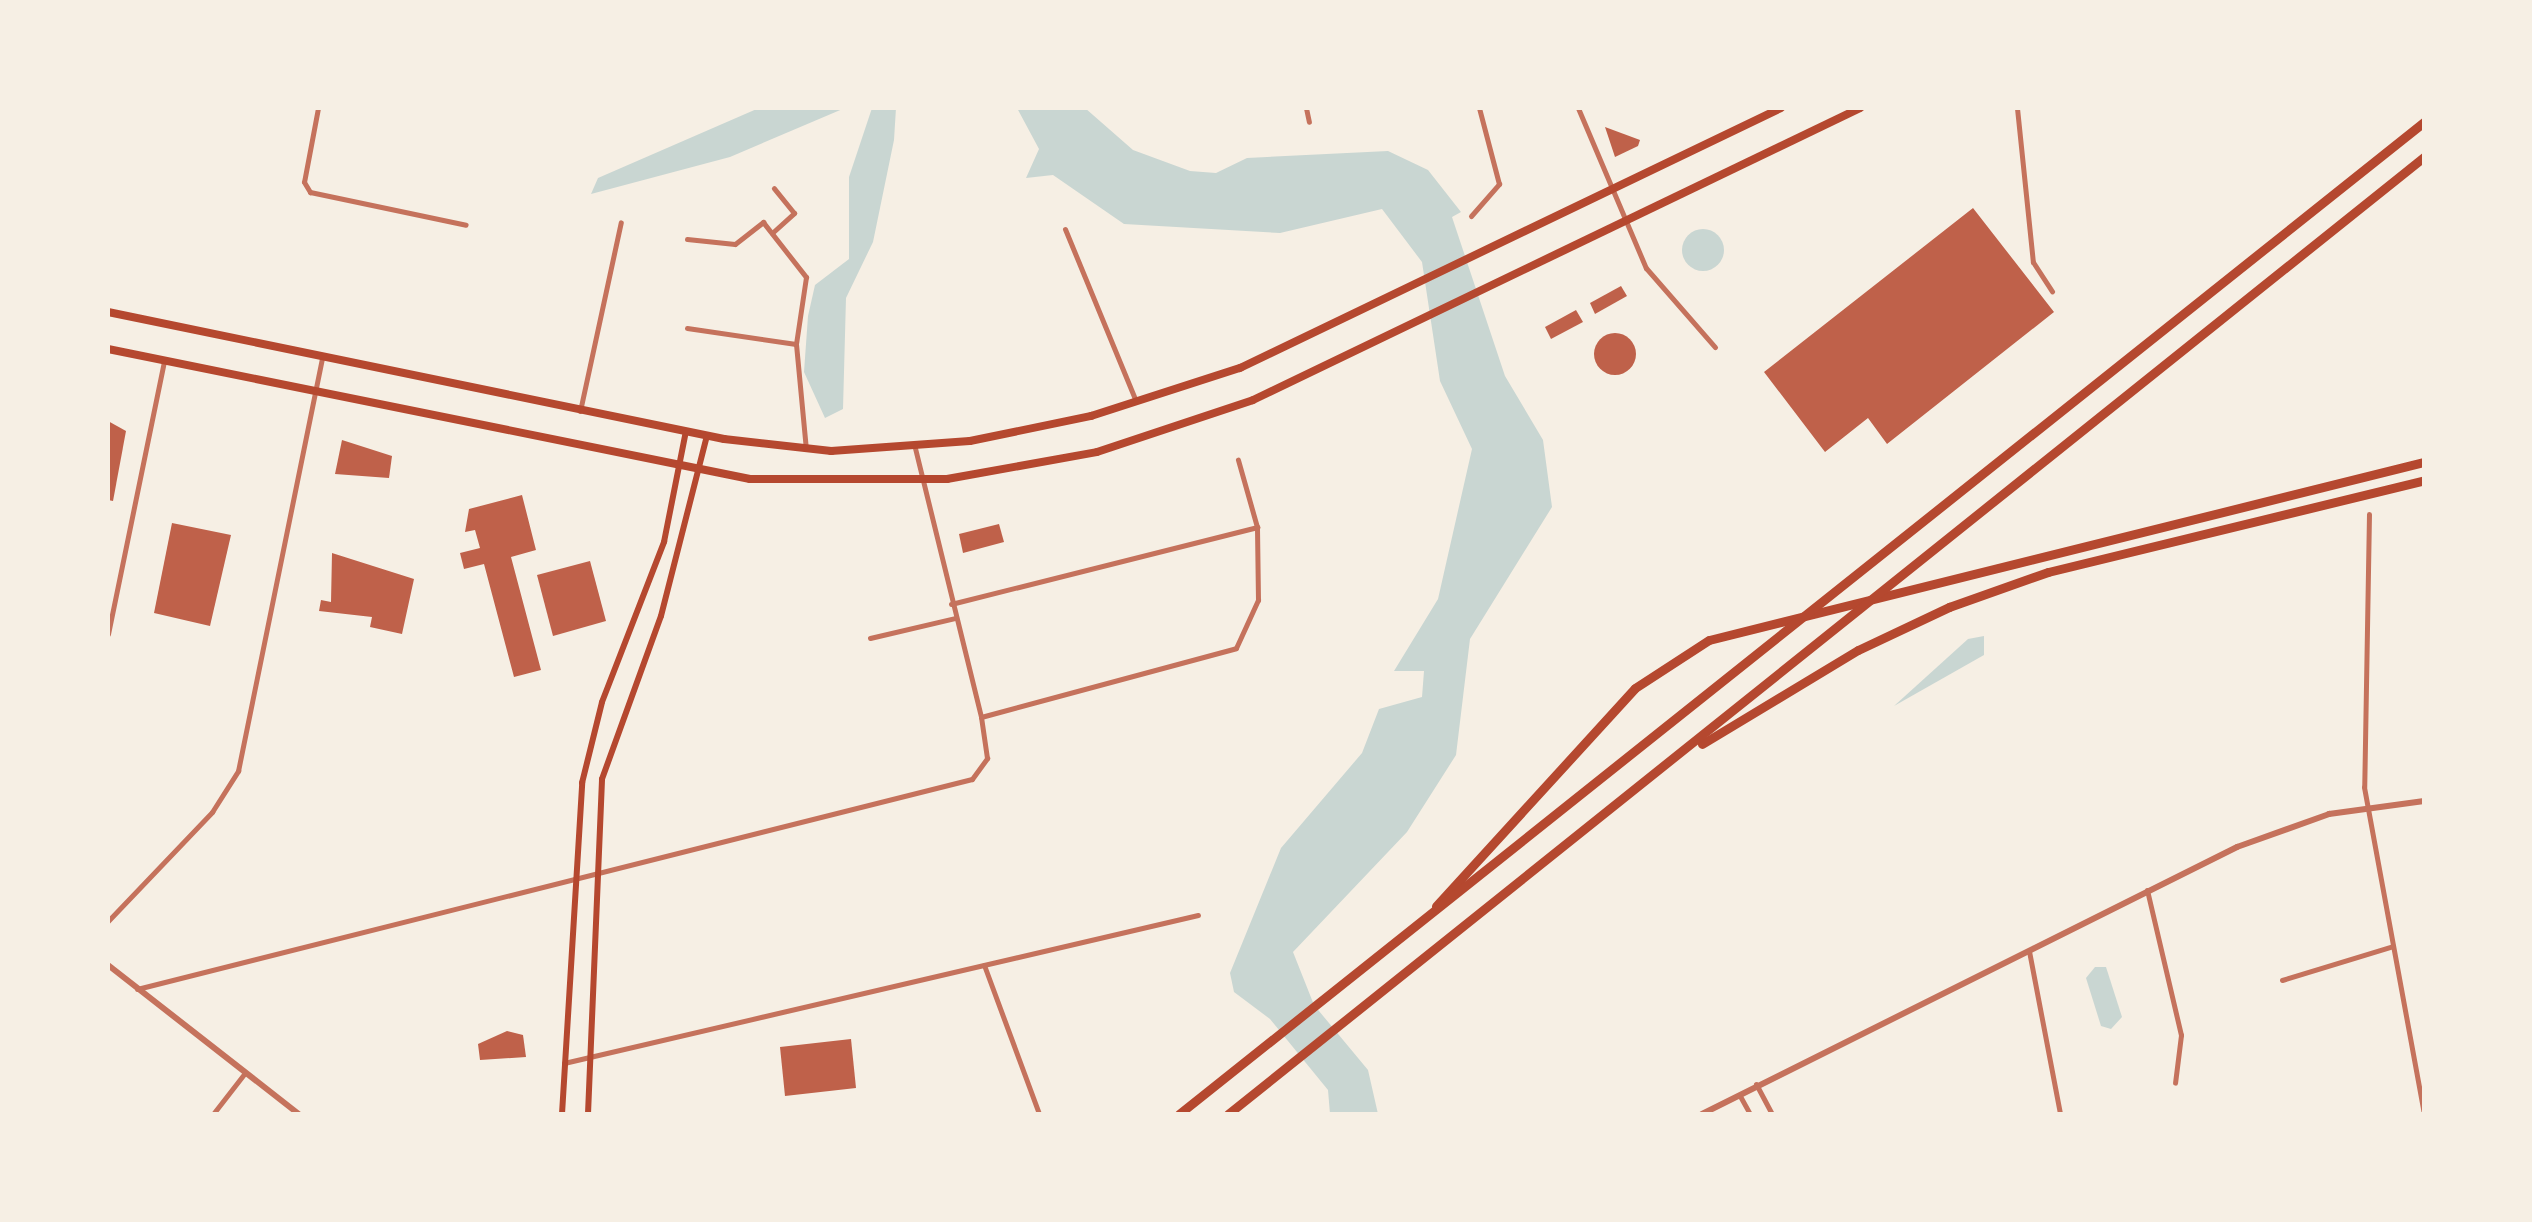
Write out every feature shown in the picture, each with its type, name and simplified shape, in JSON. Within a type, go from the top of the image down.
[{"type":"highway","points":[[1179,1114],[1926,526],[2424,122]]},
{"type":"highway","points":[[1228,1114],[1352,1019],[2424,156]]},
{"type":"highway","points":[[1406,936],[1634,688],[1709,640],[2424,462]]},
{"type":"highway","points":[[1674,761],[1858,650],[1949,608],[2082,564],[2424,480]]},
{"type":"main road","points":[[108,312],[706,436],[806,449],[915,448],[1137,404],[1240,368],[1481,256],[1781,108]]},
{"type":"main road","points":[[108,348],[700,470],[816,485],[918,483],[1161,433],[1423,322],[1860,108]]},
{"type":"main road","points":[[562,1114],[572,878],[592,738],[664,542],[686,432]]},
{"type":"main road","points":[[588,1114],[593,1059],[595,869],[606,759],[661,616],[706,436]]},
{"type":"street","points":[[318,108],[306,188],[359,204],[466,224]]},
{"type":"street","points":[[1306,108],[1310,122]]},
{"type":"street","points":[[1471,216],[1499,184],[1479,108]]},
{"type":"street","points":[[1578,108],[1622,224],[1646,268],[1715,347]]},
{"type":"street","points":[[2017,108],[2021,117],[2033,262],[2052,292]]},
{"type":"street","points":[[2021,117],[2024,108]]},
{"type":"street","points":[[772,233],[794,213],[774,188]]},
{"type":"street","points":[[580,410],[621,222]]},
{"type":"street","points":[[687,239],[735,244],[763,222],[808,284],[796,344],[806,449]]},
{"type":"street","points":[[1065,229],[1137,404]]},
{"type":"street","points":[[687,328],[796,344]]},
{"type":"street","points":[[108,921],[212,812],[238,771],[322,356]]},
{"type":"street","points":[[108,634],[164,361]]},
{"type":"street","points":[[137,989],[595,869],[972,779],[987,758],[980,717],[918,483],[915,448]]},
{"type":"street","points":[[980,717],[1236,648],[1255,618],[1257,528],[1238,460]]},
{"type":"street","points":[[2369,514],[2367,806],[2424,1114]]},
{"type":"street","points":[[951,604],[1257,528]]},
{"type":"street","points":[[870,638],[955,618]]},
{"type":"street","points":[[1702,1114],[2028,948],[2292,824],[2367,806],[2424,800]]},
{"type":"street","points":[[2147,890],[2182,1035],[2175,1082]]},
{"type":"street","points":[[564,1063],[1198,915]]},
{"type":"street","points":[[2282,980],[2393,946]]},
{"type":"street","points":[[2028,948],[2060,1114]]},
{"type":"street","points":[[984,965],[1039,1114]]},
{"type":"street","points":[[108,966],[299,1114]]},
{"type":"street","points":[[213,1114],[244,1074]]},
{"type":"street","points":[[1756,1084],[1772,1114]]},
{"type":"street","points":[[1738,1093],[1750,1114]]},
{"type":"shaded area","points":[[759,108],[845,108],[730,157],[591,194],[598,178]]},
{"type":"shaded area","points":[[872,108],[896,108],[894,140],[873,242],[846,298],[843,409],[825,418],[804,372],[808,316],[815,285],[849,259],[849,177]]},
{"type":"shaded area","points":[[1017,108],[1085,108],[1133,150],[1190,171],[1216,173],[1247,158],[1388,151],[1428,170],[1461,212],[1452,217],[1505,376],[1543,440],[1552,507],[1470,639],[1456,755],[1407,832],[1293,952],[1314,1005],[1368,1070],[1378,1114],[1330,1114],[1328,1090],[1270,1019],[1234,992],[1230,973],[1281,848],[1362,753],[1379,709],[1422,697],[1424,671],[1394,671],[1438,599],[1472,449],[1440,381],[1422,262],[1382,209],[1280,233],[1124,224],[1053,175],[1026,178],[1039,149]]},
{"type":"shaded area","points":[[1703,229],[1718,235],[1724,250],[1718,265],[1703,271],[1688,265],[1682,250],[1688,235]]},
{"type":"shaded area","points":[[1984,636],[1984,655],[1894,706],[1968,639]]},
{"type":"shaded area","points":[[2095,967],[2106,967],[2122,1017],[2111,1029],[2101,1026],[2086,978]]},
{"type":"building","points":[[1605,127],[1640,140],[1638,146],[1615,157]]},
{"type":"building","points":[[1973,208],[2054,312],[1887,444],[1868,418],[1825,452],[1764,372]]},
{"type":"building","points":[[1621,286],[1627,296],[1595,314],[1590,303]]},
{"type":"building","points":[[1576,310],[1583,322],[1551,339],[1545,327]]},
{"type":"building","points":[[1615,333],[1630,339],[1636,354],[1630,369],[1615,375],[1600,369],[1594,354],[1600,339]]},
{"type":"building","points":[[108,421],[126,431],[113,501],[108,500]]},
{"type":"building","points":[[342,440],[392,456],[389,478],[335,474]]},
{"type":"building","points":[[522,495],[536,550],[511,557],[541,670],[514,677],[484,564],[464,569],[460,553],[480,548],[475,530],[465,532],[469,509]]},
{"type":"building","points":[[172,523],[231,535],[210,626],[154,613]]},
{"type":"building","points":[[999,524],[1004,542],[963,553],[959,534]]},
{"type":"building","points":[[332,553],[414,579],[402,634],[370,627],[372,617],[319,611],[321,600],[331,602]]},
{"type":"building","points":[[590,561],[606,621],[553,636],[537,575]]},
{"type":"building","points":[[507,1031],[523,1035],[526,1057],[480,1060],[478,1044]]},
{"type":"building","points":[[851,1039],[856,1088],[785,1096],[780,1047]]}]
